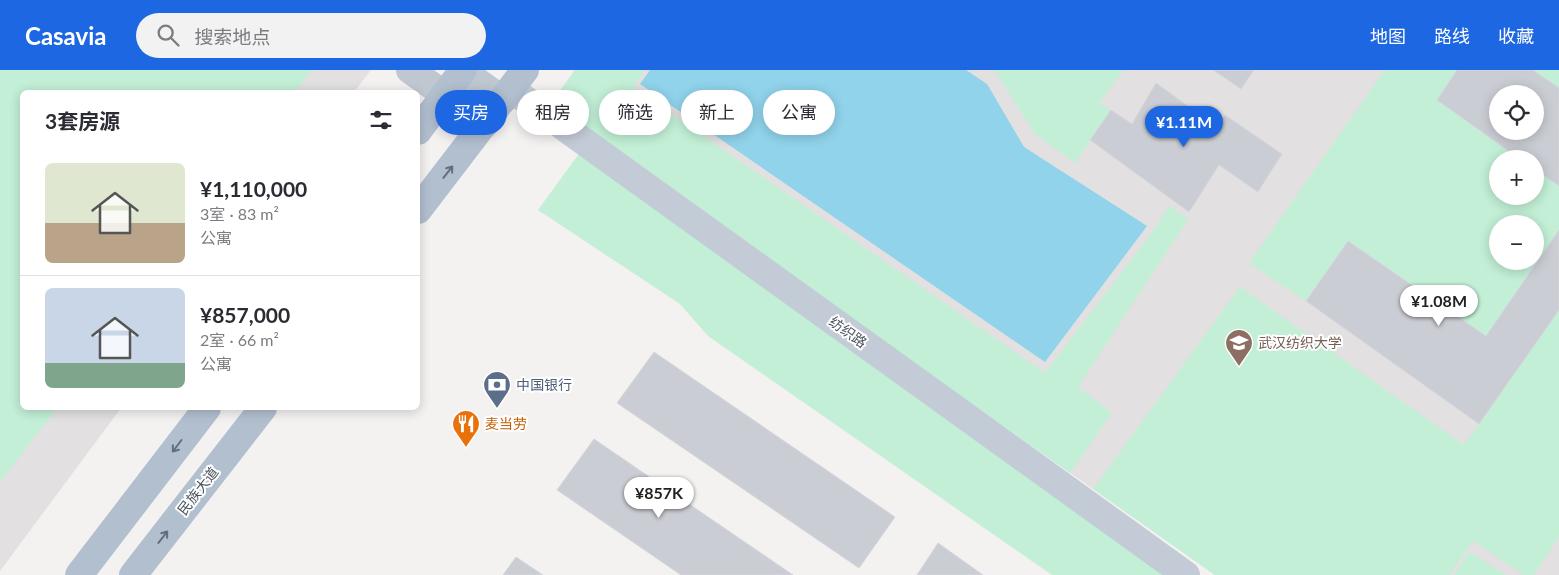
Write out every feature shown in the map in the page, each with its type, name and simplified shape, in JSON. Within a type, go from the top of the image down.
[{"type":"main road","points":[[448,90],[462,70]]},
{"type":"main road","name":"纺织路","points":[[513,86],[1186,575]]},
{"type":"main road","points":[[420,128],[435,108]]},
{"type":"main road","points":[[420,207],[476,135]]},
{"type":"main road","points":[[79,575],[205,410]]},
{"type":"main road","name":"民族大道","points":[[133,575],[261,410]]},
{"type":"street","points":[[410,70],[438,90]]},
{"type":"street","points":[[462,70],[513,86]]},
{"type":"shaded area","points":[[0,70],[371,70],[356,90],[20,90],[20,410],[120,410],[0,571]]},
{"type":"shaded area","name":"武汉纺织大学","points":[[575,70],[1559,70],[1559,575],[1215,575],[589,134],[589,90],[561,90]]},
{"type":"green space","points":[[0,70],[312,70],[297,90],[20,90],[20,410],[55,410],[0,482]]},
{"type":"green space","points":[[575,70],[645,70],[633,87],[637,90],[599,90],[599,135],[671,135],[671,113],[681,120],[681,135],[702,135],[1045,373],[1154,230],[1169,206],[1188,219],[1078,387],[1112,413],[1070,473],[589,134],[589,90],[561,90]]},
{"type":"green space","points":[[1123,70],[1099,104],[1111,110],[1075,163],[1035,134],[995,71]]},
{"type":"green space","points":[[1385,70],[1457,70],[1437,100],[1489,137],[1489,140],[1493,140],[1507,150],[1489,150],[1489,205],[1544,205],[1544,175],[1559,186],[1559,230],[1544,252],[1544,215],[1489,215],[1489,270],[1531,270],[1486,336],[1348,241],[1306,301],[1249,263]]},
{"type":"green space","points":[[1533,70],[1559,70],[1559,88]]},
{"type":"green space","points":[[586,144],[1186,575],[1052,575],[708,336],[680,304],[538,210]]},
{"type":"green space","points":[[1240,287],[1464,445],[1559,310],[1559,536],[1534,575],[1524,575],[1473,541],[1449,575],[1215,575],[1093,489]]},
{"type":"green space","points":[[1469,552],[1506,575],[1454,575]]},
{"type":"water","points":[[650,70],[966,70],[987,84],[1024,147],[1147,226],[1045,362],[714,135],[753,135],[753,90],[681,90],[681,112],[671,105],[671,90],[649,90],[640,84]]},
{"type":"building","points":[[1213,70],[1254,70],[1241,89]]},
{"type":"building","points":[[1457,70],[1533,70],[1559,88],[1559,186],[1544,175],[1544,150],[1507,150],[1493,140],[1544,140],[1544,85],[1489,85],[1489,137],[1437,100]]},
{"type":"building","points":[[1156,83],[1217,127],[1225,115],[1282,154],[1258,192],[1219,165],[1189,212],[1090,140],[1111,110],[1132,124]]},
{"type":"building","points":[[1559,230],[1559,310],[1479,424],[1306,301],[1348,241],[1486,336],[1531,270],[1544,270],[1544,252]]},
{"type":"building","points":[[654,352],[895,517],[859,568],[617,403]]},
{"type":"building","points":[[594,439],[793,575],[681,575],[557,490]]},
{"type":"building","points":[[938,543],[983,575],[917,575]]},
{"type":"building","points":[[516,557],[543,575],[503,575]]},
{"type":"place","name":"武汉纺织大学","points":[[1239,367]]},
{"type":"place","name":"中国银行","points":[[497,409]]},
{"type":"place","name":"麦当劳","points":[[466,448]]}]
